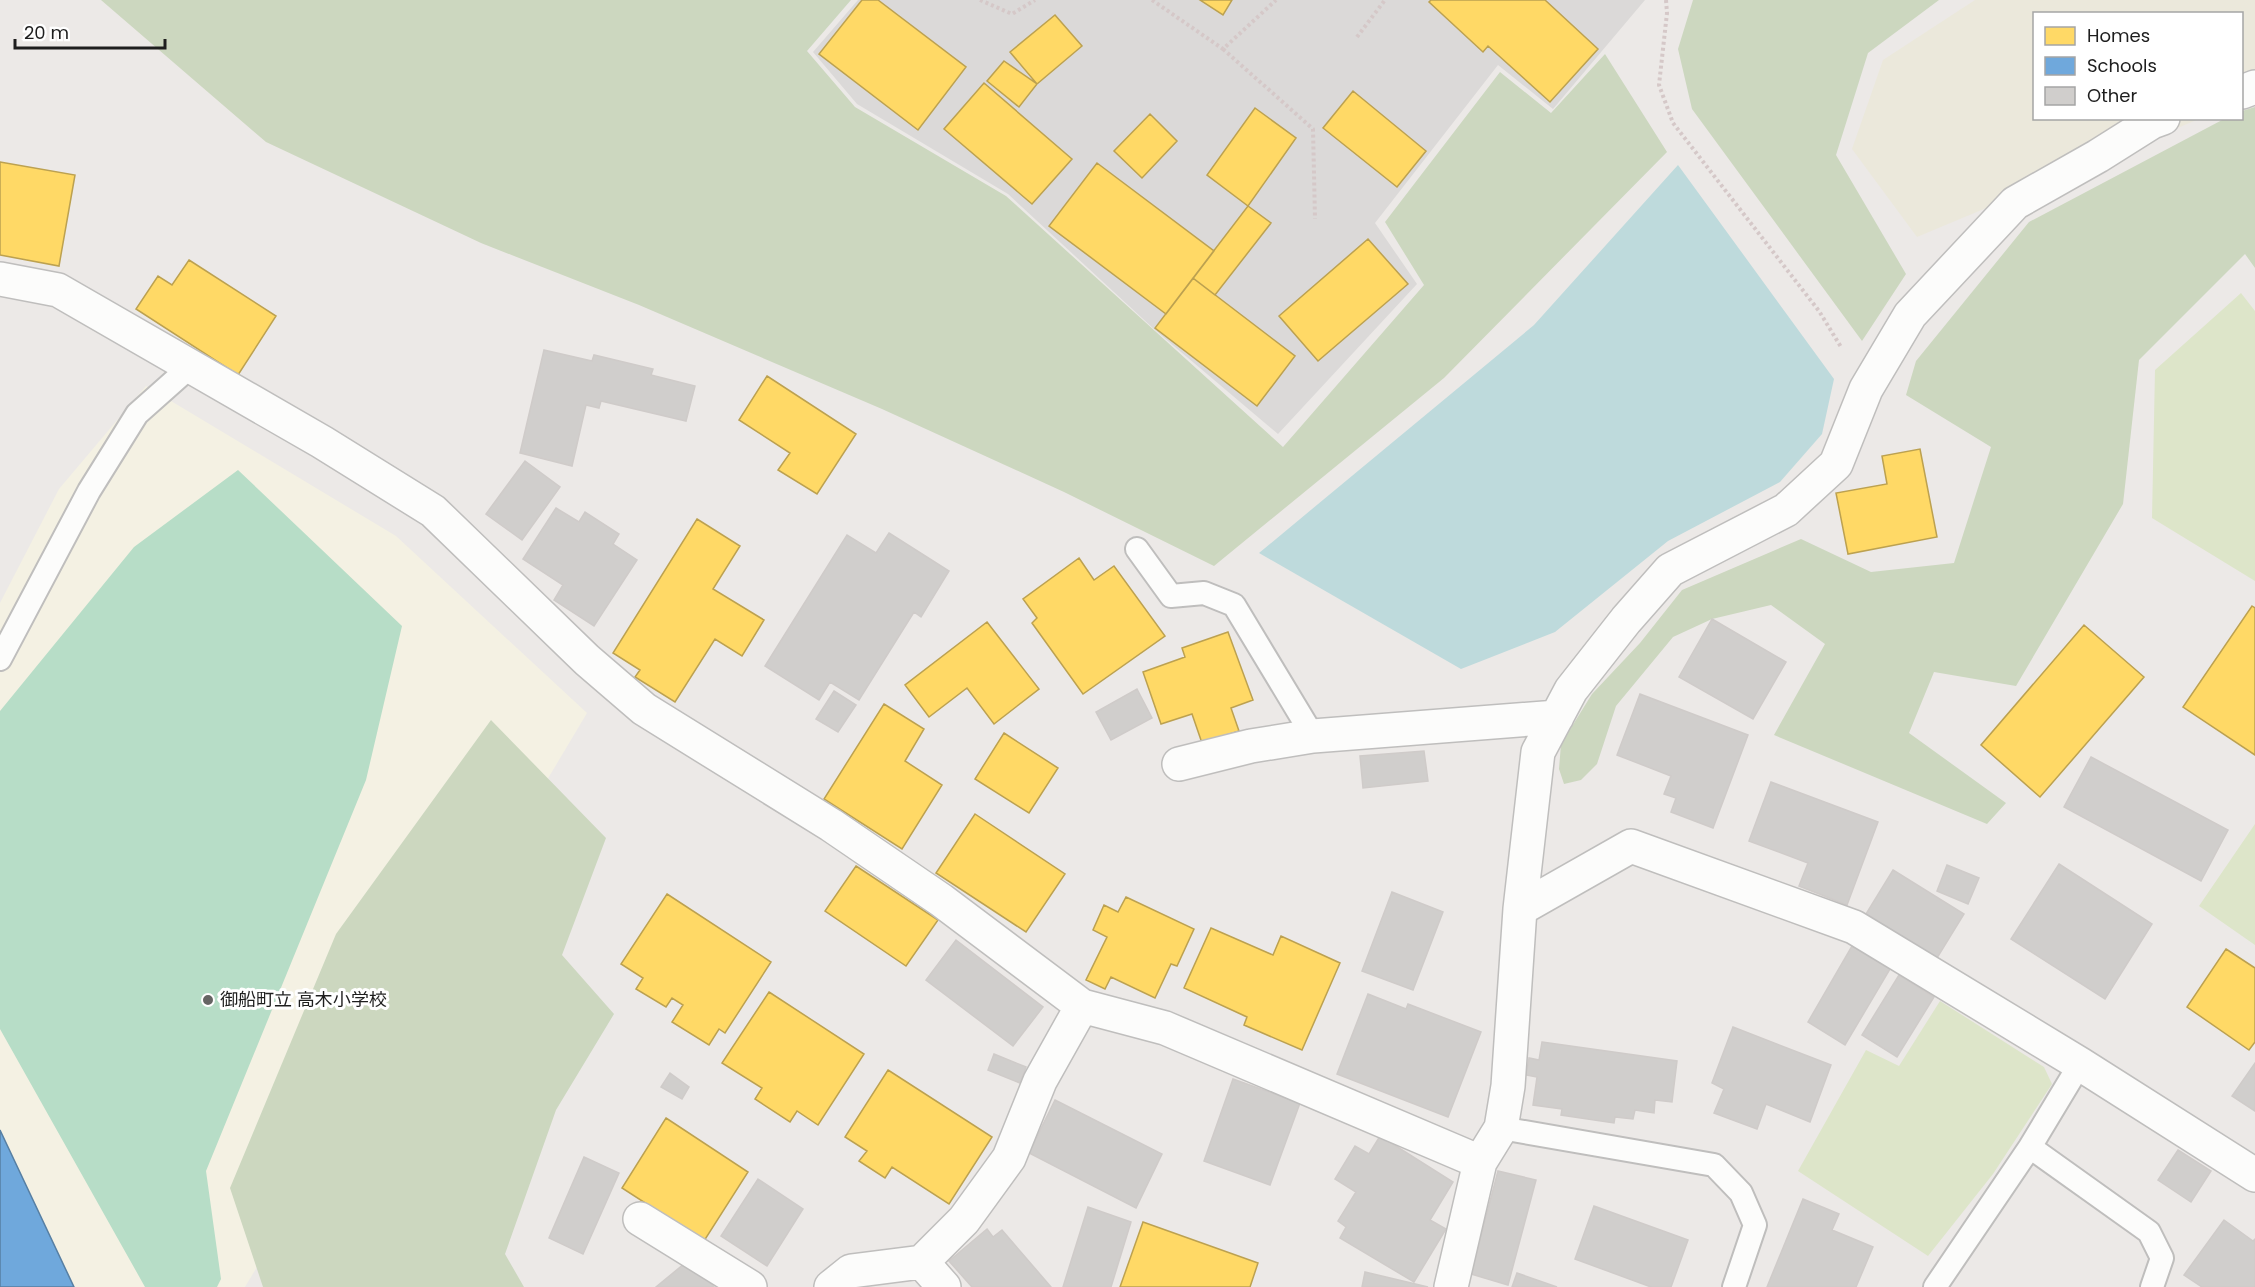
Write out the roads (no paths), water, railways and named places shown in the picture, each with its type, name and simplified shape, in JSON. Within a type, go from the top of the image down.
[{"type":"street","points":[[1451,1287],[1480,1162],[1501,1128],[1508,1086],[1520,909],[1538,752],[1571,690],[1626,620],[1670,570],[1786,510],[1836,464],[1866,389],[1910,315],[2015,203],[2158,120]]},
{"type":"street","points":[[0,279],[58,290],[322,442],[433,511],[587,660],[644,709],[850,838],[941,900],[1082,1006],[1166,1028],[1480,1162]]},
{"type":"street","points":[[1179,764],[1251,746],[1313,736],[1557,717]]},
{"type":"street","points":[[1520,909],[1631,846],[1854,927],[2080,1064],[2255,1175]]},
{"type":"street","points":[[831,1287],[850,1271],[922,1262],[964,1220],[1009,1158],[1040,1081],[1082,1006]]},
{"type":"street","points":[[640,1219],[750,1287]]},
{"type":"street","points":[[922,1262],[944,1287]]},
{"type":"lane","points":[[0,659],[89,491],[137,414],[191,366]]},
{"type":"lane","points":[[1137,549],[1171,596],[1204,593],[1234,605],[1313,736]]},
{"type":"lane","points":[[1935,1287],[2030,1147],[2080,1064]]},
{"type":"lane","points":[[1501,1128],[1714,1165],[1741,1192],[1755,1225],[1734,1287]]},
{"type":"lane","points":[[2030,1147],[2148,1233],[2162,1257],[2152,1287]]},
{"type":"water","points":[[1678,165],[1834,379],[1822,434],[1780,482],[1668,541],[1555,632],[1461,669],[1259,553],[1534,325]]},
{"type":"place","name":"御船町立 高木小学校","points":[[208,1000]]}]
